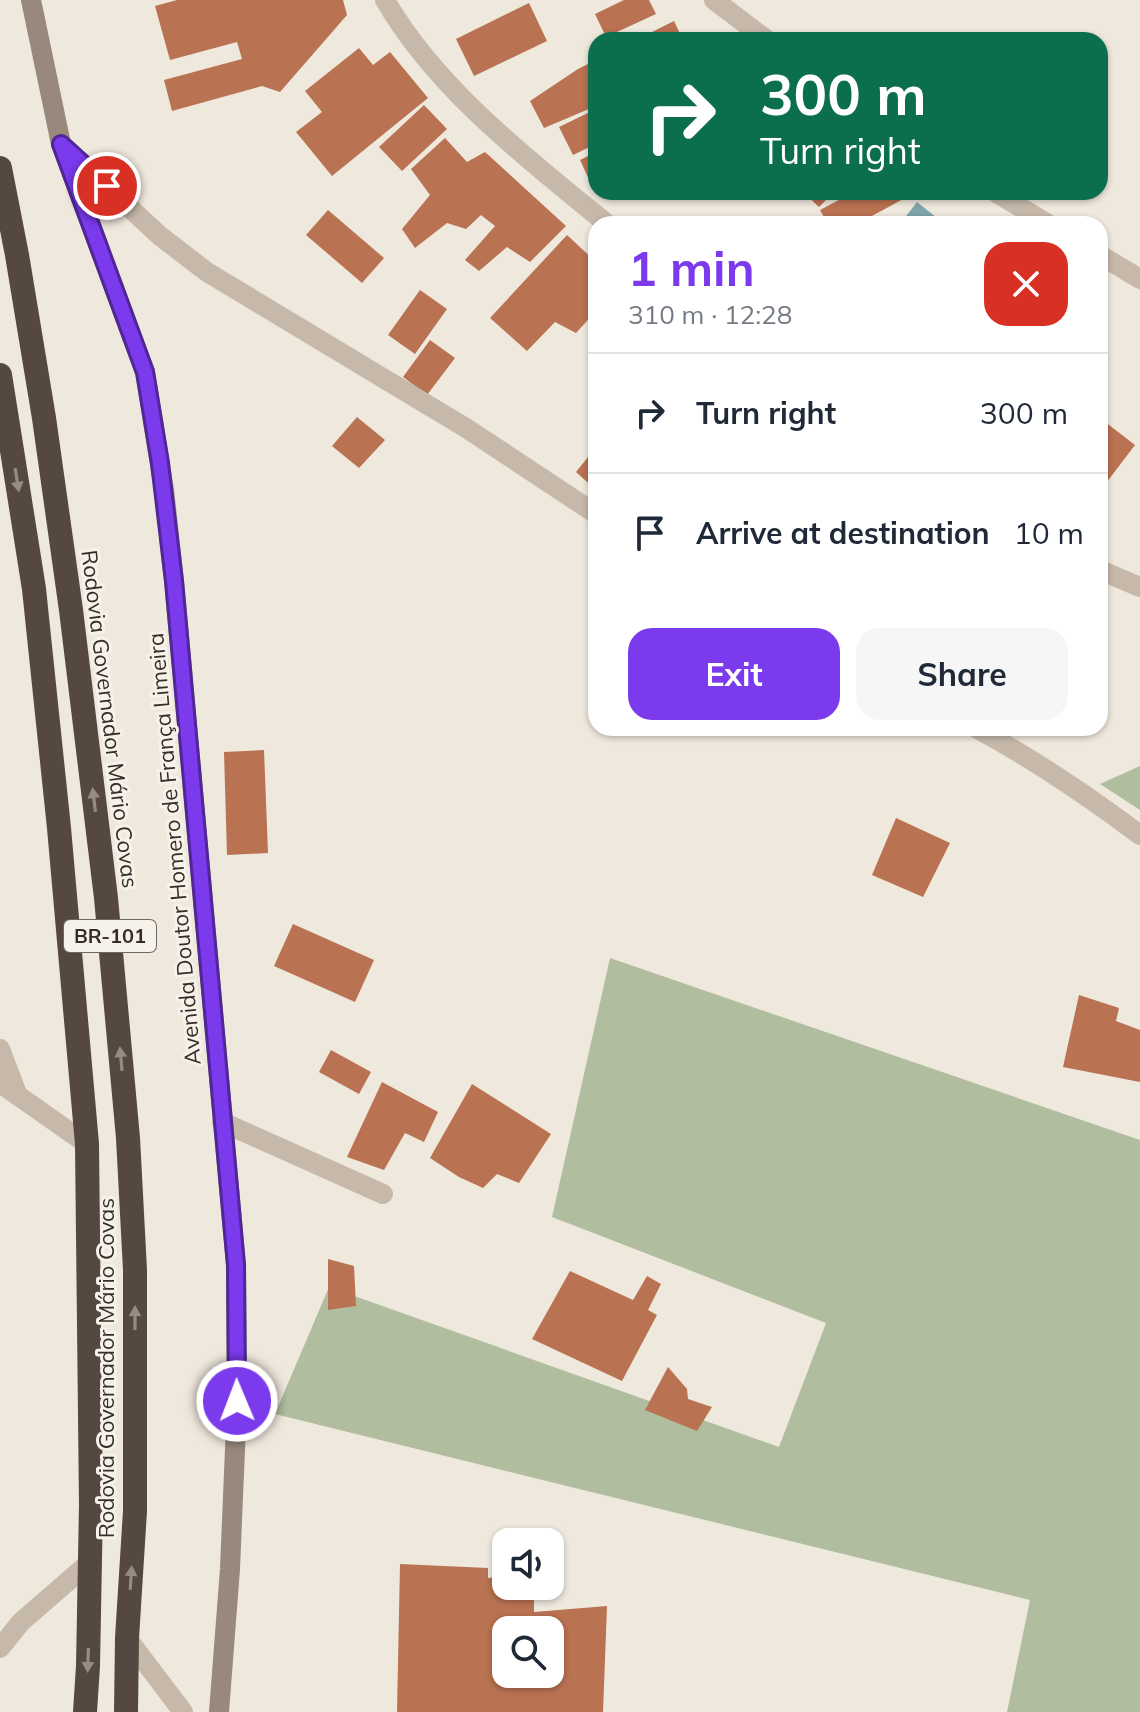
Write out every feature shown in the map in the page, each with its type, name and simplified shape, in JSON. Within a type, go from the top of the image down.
[{"type":"highway","name":"Rodovia Governador Mário Covas","points":[[0,168],[44,418],[71,610],[106,898],[128,1138],[135,1270],[135,1511],[126,1712]]},
{"type":"highway","name":"Rodovia Governador Mário Covas","points":[[0,375],[34,589],[87,1144],[90,1562],[85,1712]]},
{"type":"main road","name":"Avenida Doutor Homero de França Limeira","points":[[31,0],[61,144],[145,372],[174,581],[236,1265],[237,1401],[230,1569],[219,1712]]},
{"type":"street","points":[[385,0],[430,63],[504,140],[597,216]]},
{"type":"street","points":[[714,0],[756,32]]},
{"type":"street","points":[[61,144],[160,236],[207,272],[466,428],[588,509]]},
{"type":"street","points":[[1008,200],[1035,216]]},
{"type":"street","points":[[1108,260],[1140,279]]},
{"type":"street","points":[[1108,573],[1140,587]]},
{"type":"street","points":[[991,736],[1098,803],[1140,835]]},
{"type":"street","points":[[0,1049],[6,1089],[87,1144]]},
{"type":"street","points":[[222,1122],[383,1194]]},
{"type":"street","points":[[0,1648],[21,1622],[90,1562]]},
{"type":"street","points":[[127,1638],[183,1712]]},
{"type":"green space","points":[[1140,766],[1140,810],[1100,784]]},
{"type":"green space","points":[[610,958],[1140,1140],[1140,1712],[1007,1712],[1030,1600],[275,1414],[329,1287],[779,1447],[826,1323],[552,1217]]},
{"type":"water","points":[[917,202],[934,216],[906,216]]},
{"type":"building","points":[[177,0],[343,0],[347,15],[280,92],[262,86],[172,111],[164,80],[242,59],[237,42],[170,60],[155,6]]},
{"type":"building","points":[[624,0],[649,0],[656,14],[617,32],[604,32],[595,14]]},
{"type":"building","points":[[529,3],[547,41],[474,76],[456,39]]},
{"type":"building","points":[[674,21],[679,32],[652,32]]},
{"type":"building","points":[[359,48],[373,65],[390,52],[428,98],[332,176],[296,132],[322,112],[305,91]]},
{"type":"building","points":[[588,64],[588,109],[544,128],[530,101]]},
{"type":"building","points":[[424,105],[447,129],[402,171],[379,147]]},
{"type":"building","points":[[588,113],[588,148],[573,155],[559,127]]},
{"type":"building","points":[[445,138],[467,162],[485,152],[566,226],[530,262],[507,247],[479,271],[465,260],[495,226],[481,215],[466,229],[447,223],[415,248],[402,229],[430,195],[411,169]]},
{"type":"building","points":[[588,156],[588,177],[580,160]]},
{"type":"building","points":[[812,200],[826,200],[819,207]]},
{"type":"building","points":[[839,200],[901,200],[872,216],[823,216],[820,210]]},
{"type":"building","points":[[328,210],[384,258],[362,283],[306,235]]},
{"type":"building","points":[[567,235],[588,255],[588,320],[576,333],[555,322],[527,351],[490,318]]},
{"type":"building","points":[[420,290],[447,309],[415,354],[388,335]]},
{"type":"building","points":[[430,340],[455,358],[427,395],[403,377]]},
{"type":"building","points":[[357,417],[385,440],[359,468],[332,446]]},
{"type":"building","points":[[1108,424],[1135,445],[1108,480]]},
{"type":"building","points":[[588,457],[588,483],[576,472]]},
{"type":"building","points":[[264,750],[268,853],[227,855],[224,752]]},
{"type":"building","points":[[896,818],[950,843],[923,897],[872,875]]},
{"type":"building","points":[[293,924],[374,960],[355,1002],[274,966]]},
{"type":"building","points":[[1079,995],[1119,1008],[1116,1021],[1140,1030],[1140,1082],[1063,1067]]},
{"type":"building","points":[[331,1050],[371,1072],[359,1094],[319,1072]]},
{"type":"building","points":[[382,1082],[438,1112],[424,1142],[405,1133],[384,1170],[347,1157]]},
{"type":"building","points":[[472,1084],[551,1134],[519,1183],[497,1174],[483,1188],[430,1158]]},
{"type":"building","points":[[328,1259],[354,1266],[356,1306],[328,1310]]},
{"type":"building","points":[[570,1271],[633,1300],[647,1276],[661,1284],[648,1310],[657,1315],[622,1381],[532,1339]]},
{"type":"building","points":[[668,1367],[687,1389],[688,1399],[712,1407],[697,1431],[645,1410]]},
{"type":"building","points":[[400,1564],[488,1568],[488,1578],[492,1578],[492,1600],[534,1600],[534,1612],[607,1606],[603,1712],[397,1712]]},
{"type":"route","points":[[107,186],[61,144],[145,372],[164,490],[236,1265],[237,1401]]}]
